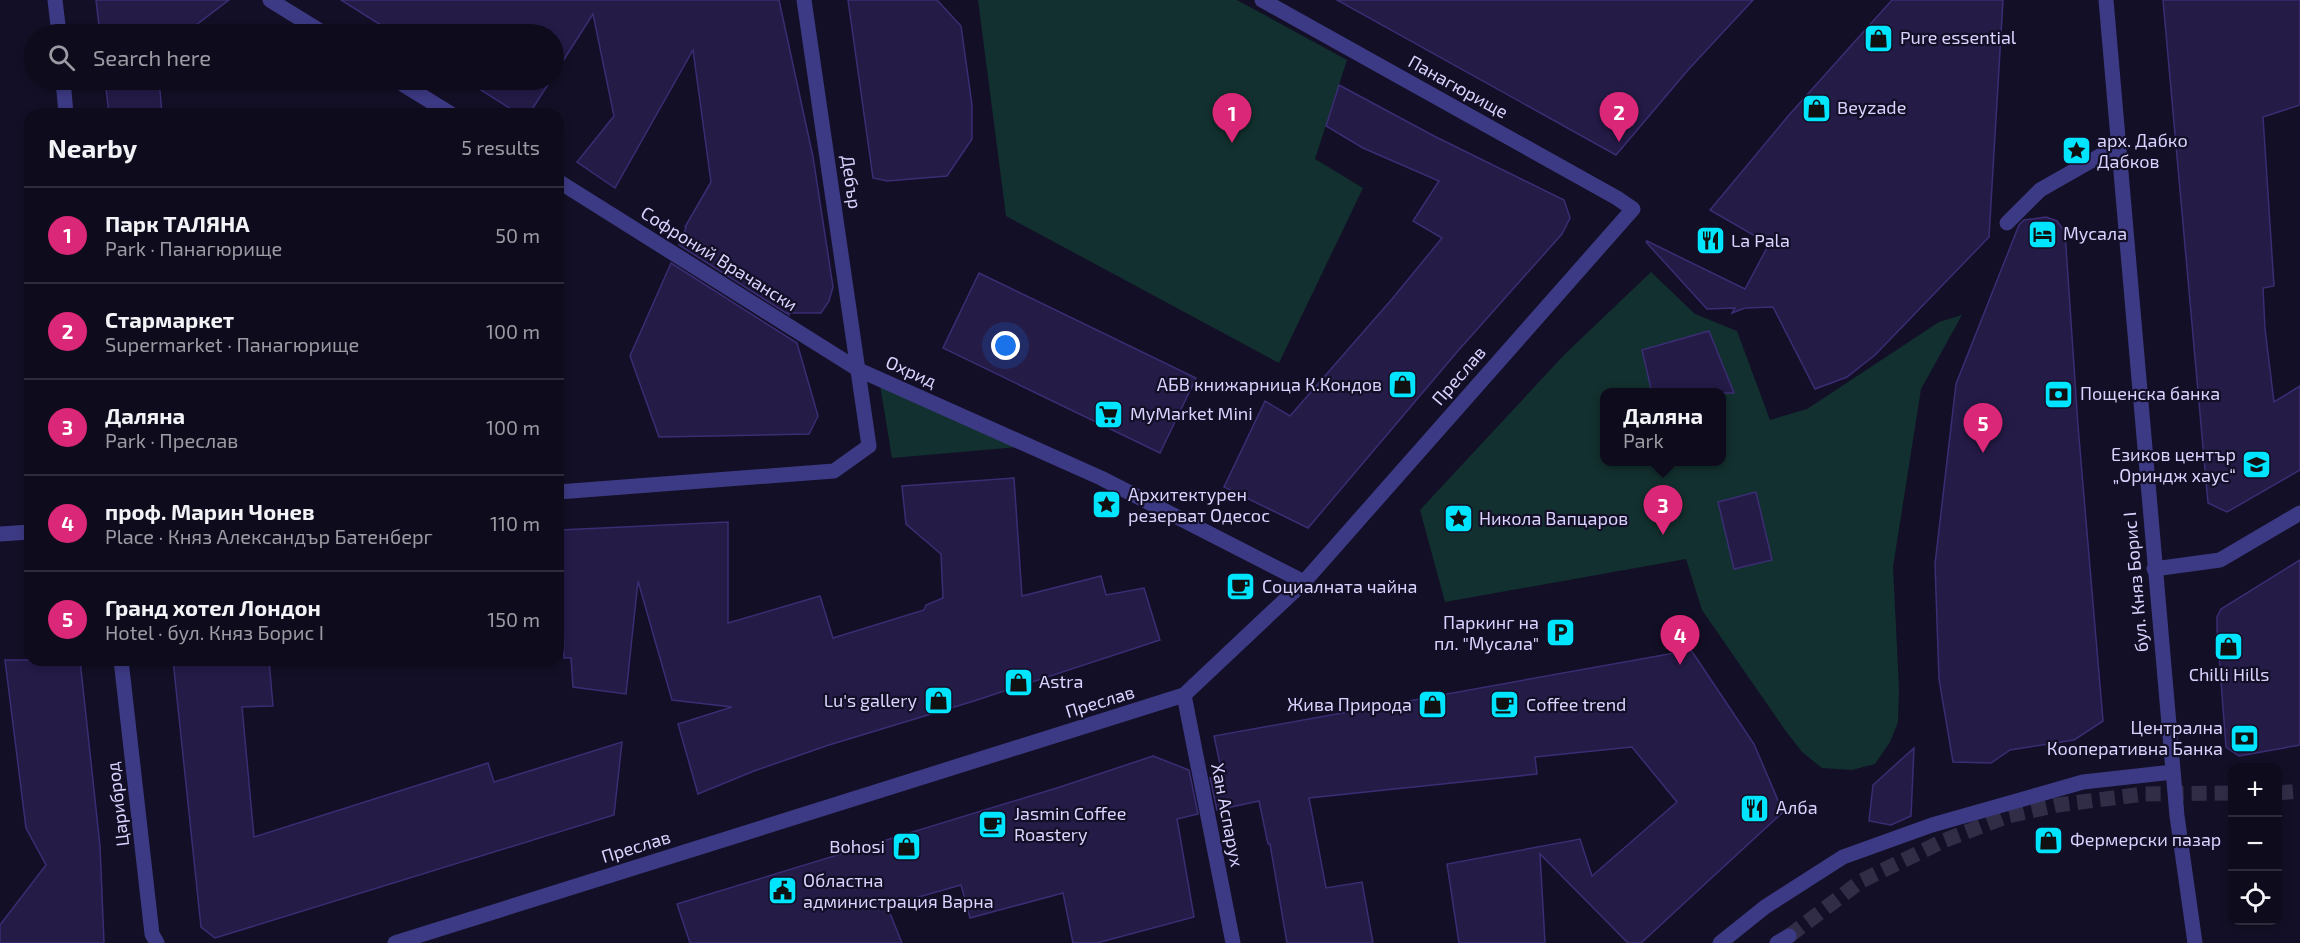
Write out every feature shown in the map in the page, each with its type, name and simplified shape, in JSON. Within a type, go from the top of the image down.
[{"type":"street","points":[[55,0],[57,24]]},
{"type":"street","points":[[270,0],[309,24]]},
{"type":"street","name":"Дебър","points":[[804,0],[859,370]]},
{"type":"street","name":"Панагюрище","points":[[1263,0],[1633,209]]},
{"type":"street","name":"бул. Княз Борис I","points":[[2106,0],[2177,816],[2195,943]]},
{"type":"street","points":[[64,90],[65,108]]},
{"type":"street","points":[[412,90],[441,108]]},
{"type":"street","points":[[2007,223],[2040,190],[2119,145]]},
{"type":"street","name":"Софроний Врачански","points":[[564,185],[859,370]]},
{"type":"street","name":"Преслав","points":[[395,943],[1184,695],[1304,582],[1633,209]]},
{"type":"street","name":"Охрид","points":[[564,492],[834,471],[869,446],[859,370]]},
{"type":"street","name":"Охрид","points":[[859,370],[1101,478],[1304,582]]},
{"type":"street","points":[[2154,569],[2220,560],[2300,513]]},
{"type":"street","points":[[0,534],[24,532]]},
{"type":"street","name":"Цариброд","points":[[122,666],[152,934],[157,943]]},
{"type":"street","name":"Хан Аспарух","points":[[1184,695],[1233,943]]},
{"type":"street","points":[[1720,943],[1765,907],[1843,857],[1932,825],[2083,782],[2173,772]]},
{"type":"green space","points":[[978,0],[1237,0],[1347,60],[1315,159],[1363,188],[1279,363],[1006,216]]},
{"type":"green space","points":[[1651,272],[1695,314],[1737,331],[1770,420],[1807,409],[1939,322],[1962,315],[1921,389],[1893,567],[1899,688],[1898,722],[1890,742],[1875,764],[1852,770],[1822,768],[1802,752],[1702,610],[1686,559],[1445,602],[1420,510],[1565,354]]},
{"type":"green space","points":[[879,379],[1030,446],[892,458]]},
{"type":"building","points":[[96,0],[229,0],[197,24],[99,24]]},
{"type":"building","points":[[341,0],[779,0],[813,157],[833,287],[829,301],[821,313],[788,313],[789,315],[679,245],[685,227],[711,182],[693,50],[615,188],[577,162],[614,116],[593,14],[564,59],[564,24],[379,24]]},
{"type":"building","points":[[848,0],[937,0],[961,26],[972,105],[972,139],[947,176],[887,181],[873,178]]},
{"type":"building","points":[[1337,0],[1753,0],[1688,70],[1616,155]]},
{"type":"building","points":[[1892,0],[2003,0],[1989,237],[1875,355],[1847,377],[1815,389],[1773,307],[1745,308],[1732,313],[1735,308],[1707,309],[1646,242],[1745,289],[1769,244],[1710,210],[1789,115]]},
{"type":"building","points":[[2163,0],[2300,0],[2300,105],[2263,117],[2274,286],[2263,288],[2265,329],[2274,402],[2300,386],[2300,470],[2227,512],[2208,503]]},
{"type":"building","points":[[1339,85],[1434,136],[1564,200],[1570,218],[1562,234],[1457,352],[1308,528],[1224,487],[1265,401],[1290,416],[1442,238],[1413,221],[1439,181],[1363,148],[1326,126]]},
{"type":"building","points":[[106,90],[160,90],[161,108],[108,108]]},
{"type":"building","points":[[481,90],[545,90],[533,108],[509,108]]},
{"type":"building","points":[[2046,217],[2057,221],[2065,232],[2078,426],[2103,721],[2074,740],[2010,750],[1991,763],[1953,762],[1939,679],[1935,564],[1956,384],[2019,225],[2024,220]]},
{"type":"building","points":[[671,263],[797,343],[818,416],[809,434],[659,437],[630,356]]},
{"type":"building","points":[[979,273],[1196,378],[1160,453],[943,348]]},
{"type":"building","points":[[1709,331],[1734,393],[1726,393],[1726,388],[1651,388],[1642,350]]},
{"type":"building","points":[[1014,478],[1022,596],[1101,576],[1106,595],[1144,588],[1160,640],[974,701],[829,745],[754,771],[698,794],[678,724],[732,707],[672,700],[638,581],[626,694],[573,687],[571,658],[564,658],[564,530],[728,522],[728,623],[820,596],[833,638],[924,610],[926,605],[943,598],[941,554],[906,524],[902,486]]},
{"type":"building","points":[[1756,492],[1772,560],[1734,569],[1718,502]]},
{"type":"building","points":[[2300,560],[2300,745],[2239,756],[2226,747],[2217,617],[2221,609]]},
{"type":"building","points":[[1691,650],[1754,744],[1783,812],[1641,943],[1628,943],[1540,854],[1545,943],[1459,943],[1447,864],[1580,839],[1592,876],[1677,802],[1632,747],[1535,757],[1537,774],[1309,798],[1326,888],[1362,882],[1373,943],[1287,943],[1270,844],[1268,844],[1259,801],[1217,810],[1210,778],[1224,783],[1214,736]]},
{"type":"building","points":[[5,660],[24,660],[24,666],[81,666],[100,846],[104,943],[0,943],[0,925],[46,865],[26,828]]},
{"type":"building","points":[[174,666],[270,666],[273,706],[242,707],[254,837],[488,763],[494,782],[622,742],[614,815],[215,938],[201,927]]},
{"type":"building","points":[[1914,748],[1911,816],[1891,825],[1869,821],[1873,785]]},
{"type":"building","points":[[1153,756],[1189,770],[1198,814],[1177,819],[1194,917],[1097,943],[1073,943],[1063,893],[970,918],[961,885],[887,906],[902,943],[690,943],[677,904],[1060,787]]},
{"type":"tunnel","points":[[2282,793],[2300,791]]},
{"type":"tunnel","points":[[1789,936],[1861,881],[1943,841],[2008,816],[2058,805],[2144,794],[2228,793]]},
{"type":"place","name":"Pure essential","points":[[1879,38]]},
{"type":"place","name":"Beyzade","points":[[1816,108]]},
{"type":"place","name":"Стармаркет","points":[[1619,142]]},
{"type":"place","name":"Парк ТАЛЯНА","points":[[1232,143]]},
{"type":"place","name":"арх. Дабко Дабков","points":[[2076,151]]},
{"type":"place","name":"Мусала","points":[[2042,234]]},
{"type":"place","name":"La Pala","points":[[1710,241]]},
{"type":"place","name":"АБВ книжарница К.Кондов","points":[[1403,385]]},
{"type":"place","name":"Пощенска банка","points":[[2059,394]]},
{"type":"place","name":"MyMarket Mini","points":[[1109,414]]},
{"type":"place","name":"Гранд хотел Лондон","points":[[1983,453]]},
{"type":"place","name":"Езиков център „Ориндж хаус“","points":[[2257,465]]},
{"type":"place","name":"Архитектурен резерват Одесос","points":[[1107,505]]},
{"type":"place","name":"Никола Вапцаров","points":[[1458,519]]},
{"type":"place","name":"Даляна","points":[[1663,535]]},
{"type":"place","name":"Социалната чайна","points":[[1241,587]]},
{"type":"place","name":"Паркинг на пл. \"Мусала\"","points":[[1560,633]]},
{"type":"place","name":"Chilli Hills","points":[[2229,646]]},
{"type":"place","name":"проф. Марин Чонев","points":[[1680,665]]},
{"type":"place","name":"Astra","points":[[1018,682]]},
{"type":"place","name":"Lu's gallery","points":[[938,701]]},
{"type":"place","name":"Жива Природа","points":[[1433,705]]},
{"type":"place","name":"Coffee trend","points":[[1505,705]]},
{"type":"place","name":"Централна Кооперативна Банка","points":[[2244,738]]},
{"type":"place","name":"Алба","points":[[1755,808]]},
{"type":"place","name":"Jasmin Coffee Roastery","points":[[993,824]]},
{"type":"place","name":"Фермерски пазар","points":[[2049,840]]},
{"type":"place","name":"Bohosi","points":[[906,847]]},
{"type":"place","name":"Областна администрация Варна","points":[[782,891]]}]
